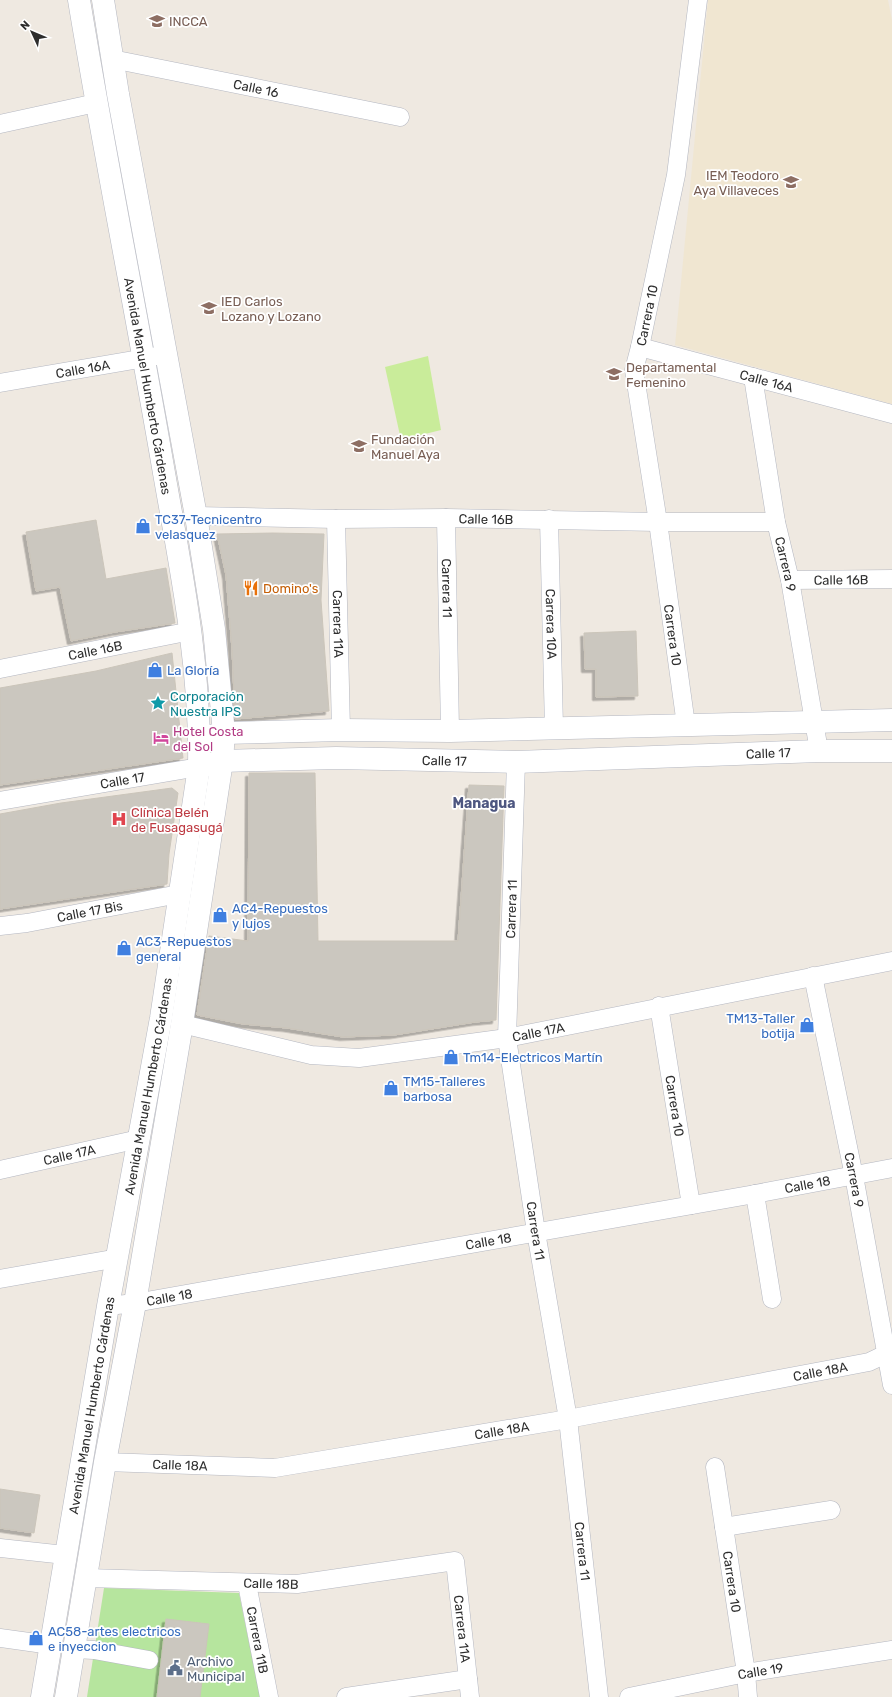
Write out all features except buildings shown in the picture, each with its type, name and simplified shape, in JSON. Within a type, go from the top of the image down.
[{"type":"main road","name":"Avenida Manuel Humberto Cárdenas","points":[[42,1697],[108,1306],[161,1018],[199,767],[200,739],[191,631],[144,359],[96,103],[79,0]]},
{"type":"main road","name":"Avenida Manuel Humberto Cárdenas","points":[[66,1697],[105,1462],[135,1303],[182,1024],[222,761],[224,733],[214,629],[196,516],[112,59],[103,0]]},
{"type":"main road","points":[[200,739],[224,733],[341,730],[450,731],[892,720]]},
{"type":"main road","name":"Calle 17","points":[[199,767],[222,761],[336,758],[516,762],[819,751],[892,751]]},
{"type":"street","name":"Carrera 10","points":[[686,726],[658,522],[634,370],[676,175],[698,0]]},
{"type":"street","name":"Calle 16","points":[[112,59],[400,117]]},
{"type":"street","points":[[0,124],[96,103]]},
{"type":"street","name":"Calle 16A","points":[[640,347],[892,414]]},
{"type":"street","name":"Calle 16A","points":[[0,383],[166,355]]},
{"type":"street","name":"Carrera 9","points":[[752,377],[776,522],[790,580],[819,751]]},
{"type":"street","name":"Calle 16B","points":[[196,516],[336,519],[446,518],[658,522],[776,522]]},
{"type":"street","name":"Carrera 11","points":[[446,518],[450,731]]},
{"type":"street","name":"Carrera 11A","points":[[336,519],[341,730]]},
{"type":"street","name":"Carrera 10A","points":[[549,519],[554,728]]},
{"type":"street","name":"Calle 16B","points":[[790,580],[892,579]]},
{"type":"street","name":"Calle 16B","points":[[0,669],[191,631]]},
{"type":"street","name":"Carrera 11","points":[[516,762],[507,1038],[536,1232],[568,1419],[599,1697]]},
{"type":"street","name":"Calle 17","points":[[0,800],[199,767]]},
{"type":"street","name":"Calle 17 Bis","points":[[0,926],[27,923],[179,894]]},
{"type":"street","name":"Calle 17A","points":[[182,1024],[288,1050],[335,1057],[359,1058],[507,1038],[659,1006],[892,961]]},
{"type":"street","name":"Carrera 9","points":[[813,976],[889,1352],[892,1385]]},
{"type":"street","name":"Carrera 10","points":[[659,1006],[691,1205]]},
{"type":"street","name":"Calle 17A","points":[[0,1170],[139,1139]]},
{"type":"street","name":"Calle 18","points":[[108,1306],[135,1303],[755,1194],[892,1168]]},
{"type":"street","points":[[755,1194],[772,1299]]},
{"type":"street","points":[[0,1279],[118,1258]]},
{"type":"street","name":"Calle 18A","points":[[105,1462],[275,1468],[568,1419],[869,1362],[889,1352]]},
{"type":"street","name":"Carrera 10","points":[[716,1467],[746,1673],[748,1697]]},
{"type":"street","points":[[724,1527],[831,1510]]},
{"type":"street","points":[[0,1548],[66,1555]]},
{"type":"street","name":"Carrera 11A","points":[[455,1561],[470,1697]]},
{"type":"street","name":"Calle 18B","points":[[86,1578],[247,1584],[297,1584],[455,1561]]},
{"type":"street","name":"Carrera 11B","points":[[247,1584],[269,1697]]},
{"type":"street","points":[[0,1638],[51,1645]]},
{"type":"street","points":[[74,1649],[94,1650],[149,1660]]},
{"type":"street","name":"Calle 19","points":[[629,1697],[746,1673],[892,1650]]},
{"type":"street","points":[[346,1697],[468,1679]]},
{"type":"shaded area","name":"IEM Teodoro Aya Villaveces","points":[[708,0],[888,0],[892,20],[892,404],[675,345]]},
{"type":"green space","points":[[428,356],[441,430],[401,440],[385,367]]},
{"type":"green space","points":[[104,1588],[239,1593],[260,1697],[87,1697]]},
{"type":"place","name":"INCCA","points":[[157,21]]},
{"type":"place","name":"IEM Teodoro Aya Villaveces","points":[[791,182]]},
{"type":"place","name":"IED Carlos Lozano y Lozano","points":[[209,308]]},
{"type":"place","name":"Departamental Femenino","points":[[614,374]]},
{"type":"place","name":"Fundación Manuel Aya","points":[[359,446]]},
{"type":"place","name":"TC37-Tecnicentro velasquez","points":[[143,526]]},
{"type":"place","name":"Domino's","points":[[251,588]]},
{"type":"place","name":"La Gloría","points":[[155,670]]},
{"type":"place","name":"Corporación Nuestra IPS","points":[[158,703]]},
{"type":"place","name":"Hotel Costa del Sol","points":[[161,738]]},
{"type":"place","name":"Clínica Belén de Fusagasugá","points":[[119,819]]},
{"type":"place","name":"AC4-Repuestos y lujos","points":[[220,915]]},
{"type":"place","name":"AC3-Repuestos general","points":[[124,948]]},
{"type":"place","name":"TM13-Taller botija","points":[[807,1025]]},
{"type":"place","name":"Tm14-Electricos Martín","points":[[451,1057]]},
{"type":"place","name":"TM15-Talleres barbosa","points":[[391,1088]]},
{"type":"place","name":"AC58-artes electricos e inyeccion","points":[[36,1638]]},
{"type":"place","name":"Archivo Municipal","points":[[175,1668]]},
{"type":"district","name":"Managua","points":[[484,803]]}]
